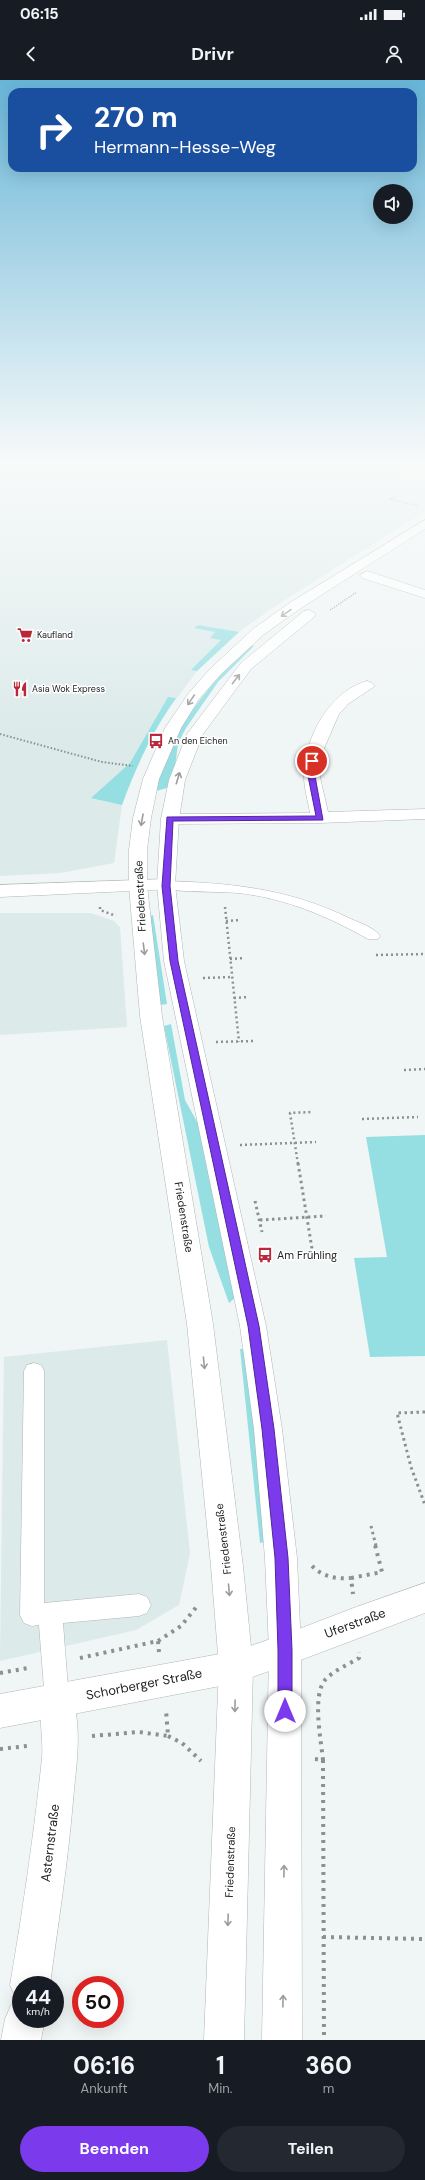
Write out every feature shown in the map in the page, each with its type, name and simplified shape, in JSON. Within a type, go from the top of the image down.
[{"type":"main road","name":"Friedenstraße","points":[[224,2040],[236,1667],[227,1566],[200,1324],[151,1016],[138,886],[138,850],[142,818],[152,779],[173,728],[193,696],[232,654],[258,632],[313,594],[371,557]]},
{"type":"main road","points":[[282,2040],[285,1650],[281,1558],[268,1429],[253,1326],[174,961],[166,886],[170,819],[177,780],[195,734],[246,666],[279,637],[323,604],[393,557]]},
{"type":"main road","points":[[367,575],[425,594]]},
{"type":"main road","points":[[320,818],[312,776],[314,753],[332,712],[343,701],[367,686]]},
{"type":"main road","points":[[170,819],[320,818],[425,814]]},
{"type":"main road","points":[[0,890],[166,886]]},
{"type":"main road","name":"Uferstraße","points":[[285,1650],[356,1622],[425,1598]]},
{"type":"main road","name":"Schorberger Straße","points":[[0,1711],[236,1667],[285,1650]]},
{"type":"main road","name":"Asternstraße","points":[[31,1976],[50,1853],[60,1742],[57,1701]]},
{"type":"main road","points":[[21,2040],[23,2028]]},
{"type":"lane","points":[[166,886],[223,889],[279,896],[346,922],[372,936]]},
{"type":"lane","points":[[34,1371],[32,1615],[139,1606]]},
{"type":"lane","points":[[50,1614],[57,1701]]},
{"type":"path","points":[[0,734],[102,762],[136,766]]},
{"type":"path","points":[[223,889],[239,1042]]},
{"type":"path","points":[[226,921],[241,920]]},
{"type":"path","points":[[376,955],[425,954]]},
{"type":"path","points":[[230,959],[245,958]]},
{"type":"path","points":[[197,978],[232,977]]},
{"type":"path","points":[[234,998],[249,997]]},
{"type":"path","points":[[214,1042],[254,1041]]},
{"type":"path","points":[[404,1070],[425,1069]]},
{"type":"path","points":[[312,1112],[290,1111],[314,1261]]},
{"type":"path","points":[[362,1119],[418,1117]]},
{"type":"path","points":[[239,1145],[316,1142]]},
{"type":"path","points":[[260,1220],[326,1216]]},
{"type":"path","points":[[425,1412],[397,1414],[411,1467],[425,1505]]},
{"type":"path","points":[[351,1578],[382,1572],[371,1526]]},
{"type":"path","points":[[158,1640],[177,1632],[193,1616],[202,1600]]},
{"type":"path","points":[[323,1760],[324,2040]]},
{"type":"path","points":[[324,1937],[425,1939]]},
{"type":"shaded area","points":[[0,557],[352,557],[274,607],[239,632],[197,671],[160,721],[136,766],[122,805],[114,863],[60,873],[0,876]]},
{"type":"shaded area","points":[[198,625],[239,632],[197,671],[191,670],[221,640],[210,638],[215,632],[194,628]]},
{"type":"shaded area","points":[[250,645],[254,646],[218,682],[186,728],[178,743],[175,768],[167,788],[156,791],[170,749],[192,711],[219,677]]},
{"type":"shaded area","points":[[168,697],[176,698],[159,724],[145,750],[122,805],[91,798],[130,763]]},
{"type":"shaded area","points":[[0,913],[91,913],[114,921],[120,927],[127,1027],[0,1035]]},
{"type":"shaded area","points":[[153,915],[167,1004],[160,1005],[147,917]]},
{"type":"shaded area","points":[[171,1024],[185,1100],[201,1129],[235,1298],[229,1303],[209,1247],[164,1026]]},
{"type":"shaded area","points":[[425,1135],[425,1356],[370,1357],[354,1258],[387,1257],[366,1137]]},
{"type":"shaded area","points":[[167,1340],[190,1553],[179,1605],[136,1630],[0,1661],[4,1357]]},
{"type":"shaded area","points":[[240,1349],[249,1349],[270,1541],[260,1543]]},
{"type":"place","name":"Kaufland","points":[[25,635]]},
{"type":"place","name":"Asia Wok Express","points":[[20,689]]},
{"type":"place","name":"An den Eichen","points":[[156,741]]},
{"type":"place","name":"Am Frühling","points":[[265,1255]]},
{"type":"route","points":[[285,1711],[285,1650],[281,1558],[268,1429],[253,1326],[174,961],[166,886],[170,819],[320,818],[312,776],[312,761]]}]
